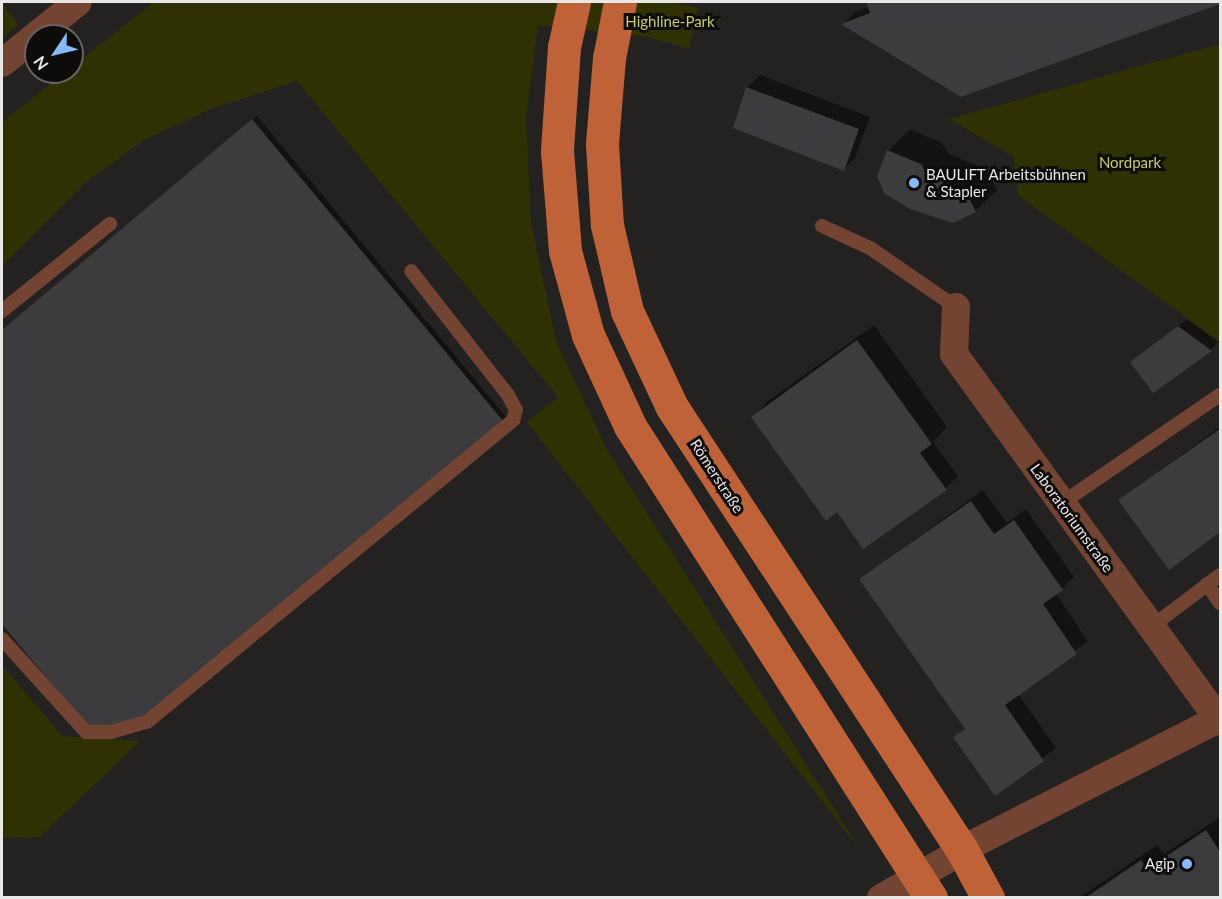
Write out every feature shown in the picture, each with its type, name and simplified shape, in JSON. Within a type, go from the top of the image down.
[{"type":"main road","points":[[574,2],[564,46],[557,151],[565,251],[588,335],[630,426],[924,886]]},
{"type":"main road","name":"Römerstraße","points":[[620,2],[609,58],[602,144],[608,225],[627,310],[672,408],[962,850],[988,897]]},
{"type":"street","points":[[2,63],[78,2]]},
{"type":"street","name":"Laboratoriumstraße","points":[[881,897],[924,886],[962,850],[1219,721],[954,354],[956,307]]},
{"type":"lane","points":[[2,310],[110,224]]},
{"type":"lane","points":[[822,226],[870,248],[956,307]]},
{"type":"lane","points":[[2,639],[86,732],[111,732],[147,722],[513,420],[516,410],[508,395],[411,271]]},
{"type":"lane","points":[[1062,503],[1221,395]]},
{"type":"lane","points":[[1151,627],[1221,575]]},
{"type":"lane","points":[[1207,584],[1221,603]]},
{"type":"green space","points":[[2,2],[18,25],[2,38],[3,25]]},
{"type":"green space","name":"Highline-Park","points":[[154,2],[671,2],[698,8],[689,49],[648,37],[538,25],[526,117],[531,223],[556,341],[607,450],[861,851],[527,422],[558,397],[297,81],[213,108],[144,140],[90,179],[2,266],[2,122],[50,84],[84,84],[84,57]]},
{"type":"green space","name":"Nordpark","points":[[1220,44],[1220,342],[1018,195],[1014,157],[949,119]]},
{"type":"green space","points":[[2,665],[62,736],[140,741],[40,837],[2,838]]},
{"type":"building","points":[[866,2],[1220,2],[1220,4],[961,97],[841,24],[870,13]]},
{"type":"building","points":[[746,87],[859,129],[844,171],[733,128]]},
{"type":"building","points":[[252,119],[503,421],[151,716],[110,729],[88,727],[2,624],[2,330]]},
{"type":"building","name":"BAULIFT Arbeitsbühnen & Stapler","points":[[887,150],[921,164],[928,176],[965,190],[976,212],[953,223],[910,209],[884,193],[877,176]]},
{"type":"building","points":[[1178,326],[1212,351],[1153,393],[1130,362]]},
{"type":"building","points":[[857,340],[932,444],[920,453],[947,490],[863,549],[837,512],[826,521],[751,417]]},
{"type":"building","points":[[1220,429],[1220,532],[1169,570],[1118,500]]},
{"type":"building","points":[[971,501],[994,534],[1014,520],[1063,590],[1043,604],[1077,654],[1005,705],[1044,761],[995,796],[953,737],[965,729],[859,579]]},
{"type":"building","name":"Agip","points":[[1206,830],[1220,852],[1220,898],[1085,898],[1141,860],[1147,869]]},
{"type":"place","name":"BAULIFT Arbeitsbühnen & Stapler","points":[[914,183]]},
{"type":"place","name":"Agip","points":[[1187,864]]}]
